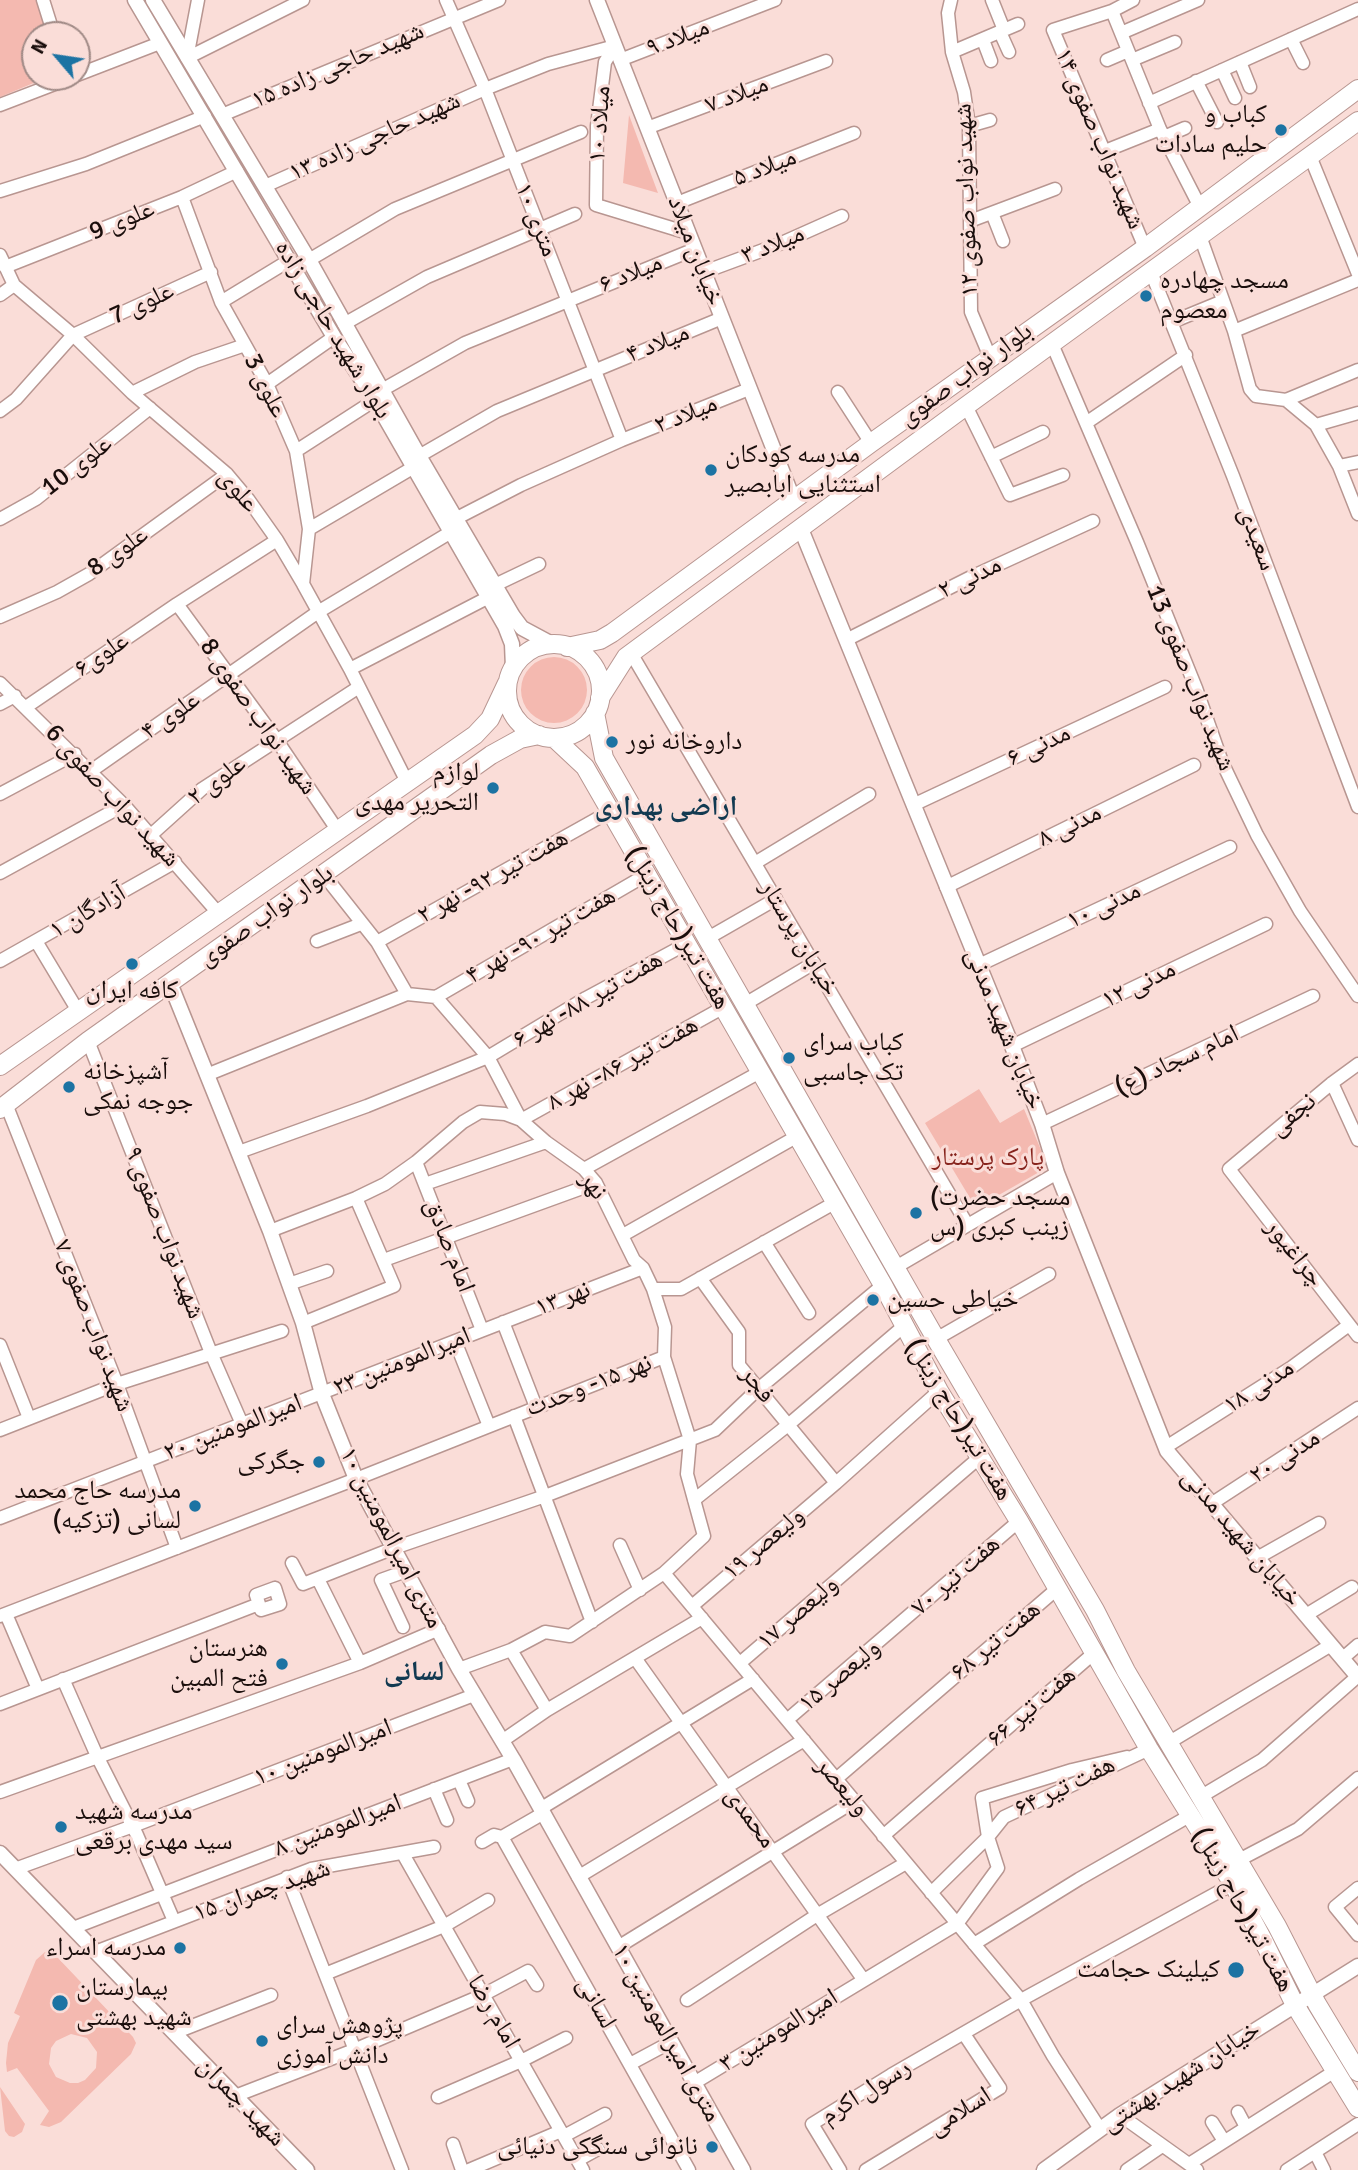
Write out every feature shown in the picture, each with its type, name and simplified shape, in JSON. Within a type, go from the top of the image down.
[{"type":"main road","name":"بلوار نواب صفوی","points":[[559,645],[600,640],[612,633],[1200,207],[1358,89]]},
{"type":"main road","name":"بلوار نواب صفوی","points":[[598,706],[629,655],[1358,121]]},
{"type":"main road","points":[[612,633],[607,644],[610,651],[616,656],[629,655]]},
{"type":"main road","points":[[559,645],[584,654],[594,666],[600,682],[598,706],[585,726],[570,735],[546,737],[524,727],[513,715],[508,699],[510,675],[522,656],[535,647],[559,645]]},
{"type":"main road","name":"بلوار نواب صفوی","points":[[0,1066],[475,735],[490,719],[510,675]]},
{"type":"main road","name":"هفت تیر(حاج زینل)","points":[[598,706],[604,758],[936,1339],[1088,1598],[1126,1671],[1277,1926],[1358,2072]]},
{"type":"main road","points":[[475,735],[486,734],[493,738],[495,744],[491,755]]},
{"type":"main road","name":"بلوار نواب صفوی","points":[[3,1106],[88,1041],[491,755],[514,742],[546,737]]},
{"type":"main road","name":"هفت تیر(حاج زینل)","points":[[546,737],[585,767],[688,943],[796,1137],[836,1202],[939,1391],[1019,1521],[1149,1749],[1233,1884],[1294,2005],[1358,2108]]},
{"type":"main road","points":[[585,767],[590,755],[604,758]]},
{"type":"street","points":[[43,0],[50,21]]},
{"type":"street","name":"بلوار شهید حاجی زاده","points":[[135,0],[334,337],[379,395]]},
{"type":"street","name":"بلوار شهید حاجی زاده","points":[[153,0],[309,260],[379,395],[492,591],[522,628],[559,645]]},
{"type":"street","points":[[187,58],[198,0]]},
{"type":"street","points":[[187,58],[303,0]]},
{"type":"street","name":"۱۰ متری","points":[[446,0],[485,89],[622,440]]},
{"type":"street","name":"شهید حاجی زاده ۱۵","points":[[222,115],[499,0]]},
{"type":"street","name":"خیابان میلاد","points":[[597,0],[793,501]]},
{"type":"street","name":"میلاد ۹","points":[[485,89],[548,64],[618,53],[775,0]]},
{"type":"street","name":"شهید نواب صفوی ۱۲","points":[[951,0],[948,13],[952,52],[964,92],[969,125],[971,312],[990,357]]},
{"type":"street","points":[[992,0],[1009,52]]},
{"type":"street","points":[[1133,0],[1112,11],[1162,133],[1200,207]]},
{"type":"street","points":[[1121,33],[1198,0]]},
{"type":"street","points":[[1149,103],[1358,9]]},
{"type":"street","name":"شهید نواب صفوی ۱۴","points":[[1112,11],[1053,30],[1145,247]]},
{"type":"street","points":[[91,70],[160,43],[194,18]]},
{"type":"street","points":[[952,52],[1018,24]]},
{"type":"street","points":[[1292,39],[1303,63]]},
{"type":"street","points":[[983,40],[991,61]]},
{"type":"street","points":[[1107,60],[1175,42]]},
{"type":"street","name":"میلاد ۱۰","points":[[618,53],[605,62],[597,126],[596,205],[688,233]]},
{"type":"street","name":"میلاد ۷","points":[[647,128],[826,61]]},
{"type":"street","points":[[1240,62],[1250,87]]},
{"type":"street","points":[[1222,70],[1235,98]]},
{"type":"street","points":[[1196,81],[1217,122]]},
{"type":"street","name":"شهید حاجی زاده ۱۳","points":[[265,186],[485,89]]},
{"type":"street","points":[[0,105],[36,91]]},
{"type":"street","points":[[0,191],[86,164],[205,116]]},
{"type":"street","points":[[969,125],[990,120]]},
{"type":"street","points":[[1105,151],[1185,128]]},
{"type":"street","points":[[309,260],[395,209],[581,132]]},
{"type":"street","name":"میلاد ۵","points":[[677,203],[854,133]]},
{"type":"street","points":[[1310,156],[1358,274]]},
{"type":"street","name":"علوی 9","points":[[2,261],[182,197],[237,171]]},
{"type":"street","points":[[970,221],[1055,189]]},
{"type":"street","name":"علوی 3","points":[[182,197],[221,302],[267,384],[296,451],[309,529],[303,584]]},
{"type":"street","points":[[992,213],[1003,240]]},
{"type":"street","points":[[344,324],[427,277],[575,214]]},
{"type":"street","name":"میلاد ۳","points":[[704,272],[777,245],[842,216]]},
{"type":"street","points":[[1200,236],[1234,331],[1250,389],[1256,396],[1286,400],[1358,370]]},
{"type":"street","name":"میلاد ۶","points":[[296,451],[379,395],[465,343],[695,249]]},
{"type":"street","points":[[221,302],[290,260]]},
{"type":"street","name":"علوی","points":[[2,261],[14,285],[73,335],[132,393],[227,474],[276,540],[303,584],[407,782]]},
{"type":"street","name":"علوی 7","points":[[73,335],[211,272]]},
{"type":"street","name":"سعیدی","points":[[1151,272],[1186,355],[1358,807]]},
{"type":"street","points":[[1234,331],[1358,280]]},
{"type":"street","points":[[0,295],[14,285]]},
{"type":"street","points":[[1172,322],[1223,301]]},
{"type":"street","name":"میلاد ۴","points":[[309,529],[497,411],[722,318]]},
{"type":"street","points":[[0,411],[16,399],[73,335]]},
{"type":"street","points":[[267,384],[334,337]]},
{"type":"street","name":"شهید نواب صفوی 13","points":[[1052,344],[1196,688],[1222,762],[1257,835],[1300,911],[1358,996]]},
{"type":"street","points":[[132,393],[195,362],[245,345]]},
{"type":"street","points":[[1086,424],[1186,355]]},
{"type":"street","name":"میلاد ۲","points":[[454,525],[521,485],[622,440],[750,389]]},
{"type":"street","points":[[838,392],[871,443]]},
{"type":"street","points":[[1286,400],[1317,425],[1339,466],[1358,514]]},
{"type":"street","points":[[966,406],[1010,495],[1063,475]]},
{"type":"street","name":"علوی 10","points":[[0,519],[36,499],[150,408]]},
{"type":"street","points":[[1317,425],[1358,413]]},
{"type":"street","points":[[991,457],[1043,432]]},
{"type":"street","points":[[1339,466],[1358,462]]},
{"type":"street","name":"علوی 8","points":[[0,617],[57,592],[89,574],[227,474]]},
{"type":"street","name":"مدنی ۲","points":[[848,639],[971,577],[1094,521]]},
{"type":"street","name":"علوی ۴","points":[[91,771],[318,611],[454,525]]},
{"type":"street","name":"خیابان شهید مدنی","points":[[801,529],[1012,1046],[1057,1173],[1166,1447],[1211,1504],[1358,1676]]},
{"type":"street","name":"علوی۶","points":[[26,707],[276,540]]},
{"type":"street","points":[[350,669],[539,564]]},
{"type":"street","name":"بلوار شهید حاجی زاده","points":[[492,591],[512,644],[510,675]]},
{"type":"street","name":"شهید نواب صفوی 8","points":[[177,604],[276,738],[338,831]]},
{"type":"street","name":"خیابان پرستار","points":[[629,655],[776,898],[967,1224]]},
{"type":"street","name":"شهید نواب صفوی 6","points":[[0,683],[124,805],[219,914]]},
{"type":"street","name":"علوی ۲","points":[[151,835],[202,789],[276,738],[359,687]]},
{"type":"street","name":"مدنی ۶","points":[[913,805],[1165,687]]},
{"type":"street","points":[[0,704],[15,696]]},
{"type":"street","points":[[0,794],[75,754]]},
{"type":"street","name":"مدنی ۸","points":[[947,887],[1194,765]]},
{"type":"street","points":[[755,863],[869,794]]},
{"type":"street","points":[[0,873],[124,805]]},
{"type":"street","name":"هفت تیر ۹۲- نهر ۲","points":[[377,942],[610,812]]},
{"type":"street","name":"مدنی ۱۰","points":[[979,965],[1230,847]]},
{"type":"street","name":"آزادگان ۱","points":[[0,961],[175,862]]},
{"type":"street","points":[[324,874],[377,942],[407,994]]},
{"type":"street","name":"هفت تیر ۹۰- نهر ۴","points":[[436,997],[646,875]]},
{"type":"street","points":[[708,938],[776,898]]},
{"type":"street","points":[[317,941],[361,924]]},
{"type":"street","name":"مدنی ۱۲","points":[[1012,1046],[1266,924]]},
{"type":"street","points":[[36,942],[78,1011]]},
{"type":"street","name":"هفت تیر ۸۸- نهر ۶","points":[[239,1152],[367,1106],[488,1056],[688,943]]},
{"type":"street","points":[[745,1004],[814,963]]},
{"type":"street","name":"۱۰ متری امیرالمومنین","points":[[170,983],[209,1074],[270,1231],[303,1322],[322,1394],[356,1479],[474,1695],[513,1759],[743,2170]]},
{"type":"street","points":[[209,1074],[407,994],[436,997]]},
{"type":"street","name":"امام سجاد (ع)","points":[[1042,1125],[1312,996]]},
{"type":"street","name":"نهر","points":[[436,997],[488,1056],[521,1120],[584,1170],[596,1183],[634,1260],[643,1268],[653,1289],[665,1327],[664,1357],[690,1440]]},
{"type":"street","name":"هفت تیر ۸۶- نهر ۸","points":[[521,1120],[724,1007]]},
{"type":"street","name":"شهید نواب صفوی ۹","points":[[88,1041],[211,1353],[243,1424]]},
{"type":"street","name":"نجفی","points":[[1229,1169],[1358,1064]]},
{"type":"street","points":[[584,1170],[760,1072]]},
{"type":"street","points":[[1332,1083],[1358,1140]]},
{"type":"street","name":"شهید نواب صفوی ۷","points":[[3,1106],[117,1384],[177,1548]]},
{"type":"street","points":[[270,1231],[385,1184],[416,1163],[463,1122],[480,1112],[505,1114],[521,1120]]},
{"type":"street","points":[[623,1235],[796,1137]]},
{"type":"street","points":[[425,1184],[546,1142]]},
{"type":"street","name":"امام صادق","points":[[416,1163],[482,1330]]},
{"type":"street","name":"چراغپور","points":[[1229,1169],[1358,1336]]},
{"type":"street","points":[[896,1267],[1057,1173]]},
{"type":"street","points":[[384,1260],[596,1183]]},
{"type":"street","points":[[303,1322],[394,1286],[356,1198]]},
{"type":"street","points":[[653,1289],[681,1289],[836,1202]]},
{"type":"street","points":[[764,1242],[809,1313]]},
{"type":"street","name":"نهر ۱۳","points":[[482,1330],[643,1268]]},
{"type":"street","points":[[289,1284],[327,1272]]},
{"type":"street","points":[[936,1339],[1049,1274]]},
{"type":"street","name":"فجر","points":[[700,1278],[739,1332],[738,1364],[836,1483]]},
{"type":"street","points":[[292,1563],[303,1584],[394,1548],[545,1496],[715,1430],[757,1390],[883,1285]]},
{"type":"street","points":[[503,1322],[536,1407]]},
{"type":"street","name":"مدنی ۱۸","points":[[1166,1447],[1292,1367],[1349,1325]]},
{"type":"street","points":[[694,1500],[904,1326]]},
{"type":"street","name":"امیرالمومنین ۲۳","points":[[322,1394],[482,1330]]},
{"type":"street","points":[[0,1430],[117,1384],[282,1331]]},
{"type":"street","points":[[455,1341],[489,1426]]},
{"type":"street","points":[[0,1345],[29,1418]]},
{"type":"street","name":"نهر ۱۵- وحدت","points":[[3,1615],[664,1357]]},
{"type":"street","name":"ولیعصر ۱۹","points":[[692,1606],[939,1391]]},
{"type":"street","name":"امیرالمومنین ۲۰","points":[[0,1518],[322,1394]]},
{"type":"street","name":"مدنی ۲۰","points":[[1211,1504],[1358,1408]]},
{"type":"street","points":[[514,1416],[592,1622]]},
{"type":"street","points":[[460,1669],[511,1650],[545,1632],[570,1636],[664,1573],[704,1536],[687,1474],[690,1440]]},
{"type":"street","name":"ولیعصر ۱۷","points":[[740,1663],[980,1457]]},
{"type":"street","name":"هفت تیر ۷۰","points":[[893,1631],[1019,1521]]},
{"type":"street","points":[[1257,1558],[1320,1523]]},
{"type":"street","points":[[620,1545],[640,1590]]},
{"type":"street","points":[[403,1627],[381,1580],[406,1571]]},
{"type":"street","name":"ولیعصر","points":[[664,1573],[1021,2000],[1100,2129]]},
{"type":"street","points":[[318,1579],[360,1663]]},
{"type":"street","points":[[1306,1615],[1352,1587]]},
{"type":"street","name":"هفت تیر ۶۸","points":[[836,1779],[1058,1588]]},
{"type":"street","points":[[0,1704],[259,1604]]},
{"type":"street","points":[[3,1615],[38,1689]]},
{"type":"street","points":[[502,1741],[547,1710],[702,1618]]},
{"type":"street","points":[[0,1792],[360,1663],[439,1629]]},
{"type":"street","name":"ولیعصر ۱۵","points":[[787,1720],[893,1631]]},
{"type":"street","points":[[1168,1743],[1331,1645]]},
{"type":"street","points":[[1343,1658],[1358,1645]]},
{"type":"street","points":[[511,1650],[547,1710]]},
{"type":"street","name":"هفت تیر ۶۶","points":[[883,1836],[1094,1653]]},
{"type":"street","name":"محمدی","points":[[635,1658],[774,1850],[863,1979]]},
{"type":"street","points":[[1200,1797],[1262,1760],[1358,1676]]},
{"type":"street","points":[[63,1679],[97,1756],[133,1826],[174,1921]]},
{"type":"street","points":[[482,1842],[494,1835],[502,1837],[753,1679]]},
{"type":"street","name":"امیرالمومنین ۱۰","points":[[15,1869],[474,1695]]},
{"type":"street","points":[[578,1877],[804,1740]]},
{"type":"street","name":"هفت تیر ۶۴","points":[[931,1893],[989,1837],[1004,1817],[1149,1749]]},
{"type":"street","points":[[957,1924],[998,1868],[982,1798],[1072,1770],[1128,1757]]},
{"type":"street","name":"امیرالمومنین ۸","points":[[73,1928],[513,1759]]},
{"type":"street","points":[[1237,1861],[1298,1829],[1358,1778]]},
{"type":"street","points":[[459,1780],[468,1801]]},
{"type":"street","points":[[434,1789],[447,1820]]},
{"type":"street","points":[[618,1947],[855,1801]]},
{"type":"street","points":[[974,1944],[1079,1879],[1191,1815]]},
{"type":"street","name":"لسانی","points":[[502,1837],[689,2170]]},
{"type":"street","name":"شهید چمران ۱۵","points":[[95,1952],[311,1869],[434,1847]]},
{"type":"street","name":"شهید چمران","points":[[0,1853],[307,2170]]},
{"type":"street","name":"امام رضا","points":[[403,1854],[581,2165]]},
{"type":"street","points":[[687,2000],[817,1915],[906,1863]]},
{"type":"street","points":[[287,1877],[402,2170]]},
{"type":"street","points":[[964,2034],[1233,1884]]},
{"type":"street","points":[[1358,1888],[1335,1907],[1358,1935]]},
{"type":"street","points":[[325,1975],[444,1926],[488,1900]]},
{"type":"street","name":"امیرالمومنین ۳","points":[[694,2083],[957,1924]]},
{"type":"street","name":"خیابان شهید بهشتی","points":[[1044,2170],[1060,2165],[1120,2115],[1358,1966]]},
{"type":"street","points":[[235,2096],[354,2050],[484,1995],[528,1971],[537,1986]]},
{"type":"street","points":[[174,2033],[271,1995]]},
{"type":"street","name":"رسول اکرم","points":[[840,2170],[812,2124],[964,2034]]},
{"type":"street","name":"اسلامی","points":[[866,2170],[1000,2088],[964,2034]]},
{"type":"street","points":[[438,2098],[566,2038]]},
{"type":"street","points":[[630,2064],[671,2042]]},
{"type":"street","points":[[1120,2115],[1193,2167],[1246,2126],[1335,2071]]},
{"type":"street","points":[[1298,2094],[1306,2107]]},
{"type":"street","points":[[1238,2112],[1246,2126]]},
{"type":"street","points":[[469,2170],[563,2133],[605,2113]]},
{"type":"street","points":[[1212,2122],[1224,2141]]},
{"type":"street","points":[[1287,2170],[1358,2124]]},
{"type":"street","points":[[453,2144],[462,2170]]},
{"type":"street","points":[[1127,2170],[1162,2146]]},
{"type":"street","points":[[581,2165],[598,2149]]},
{"type":"street","points":[[1315,2152],[1324,2170]]},
{"type":"green space","points":[[0,0],[42,0],[52,21],[21,21],[21,88],[0,97]]},
{"type":"green space","points":[[629,115],[658,193],[623,183]]},
{"type":"green space","points":[[548,657],[560,657],[578,666],[585,677],[585,703],[578,714],[567,721],[548,723],[535,718],[526,709],[521,696],[521,684],[526,671],[535,662]]},
{"type":"green space","name":"پارک پرستار","points":[[979,1089],[1000,1123],[1024,1109],[1048,1167],[976,1208],[925,1123]]},
{"type":"green space","points":[[45,1952],[52,1953],[136,2043],[131,2054],[61,2122],[49,2127],[40,2125],[49,2111],[17,2068],[7,2072],[6,2063],[8,2043],[20,2016],[14,2013],[36,1960]],"holes":[[[71,2034],[87,2038],[97,2052],[96,2068],[85,2080],[78,2083],[70,2083],[56,2077],[49,2064],[51,2048],[56,2041]]]},
{"type":"green space","points":[[0,2087],[25,2124],[22,2132],[14,2137],[5,2131]]},
{"type":"place","name":"کباب و حلیم سادات","points":[[1281,130]]},
{"type":"place","name":"مسجد چهادره معصوم","points":[[1146,296]]},
{"type":"place","name":"مدرسه کودکان استثنایی ابابصیر","points":[[711,470]]},
{"type":"place","name":"داروخانه نور","points":[[612,742]]},
{"type":"place","name":"لوازم التحریر مهدی","points":[[493,788]]},
{"type":"place","name":"کافه ایران","points":[[132,964]]},
{"type":"place","name":"کباب سرای تک جاسبی","points":[[789,1058]]},
{"type":"place","name":"آشپزخانه جوجه نمکی","points":[[69,1087]]},
{"type":"place","name":"(مسجد حضرت زینب کبری (س","points":[[916,1213]]},
{"type":"place","name":"خیاطی حسین","points":[[873,1300]]},
{"type":"place","name":"جگرکی","points":[[319,1462]]},
{"type":"place","name":"مدرسه حاج محمد لسانی (تزکیه)","points":[[195,1506]]},
{"type":"place","name":"هنرستان فتح المبین","points":[[282,1664]]},
{"type":"place","name":"مدرسه شهید سید مهدی برقعی","points":[[61,1827]]},
{"type":"place","name":"مدرسه اسراء","points":[[180,1948]]},
{"type":"place","name":"کیلینک حجامت","points":[[1236,1970]]},
{"type":"place","name":"بیمارستان شهید بهشتی","points":[[60,2003]]},
{"type":"place","name":"پژوهش سرای دانش آموزی","points":[[262,2041]]},
{"type":"place","name":"نانوائی سنگکی دنیائی","points":[[712,2147]]},
{"type":"district","name":"اراضی بهداری","points":[[666,808]]},
{"type":"district","name":"لسانی","points":[[414,1673]]}]
